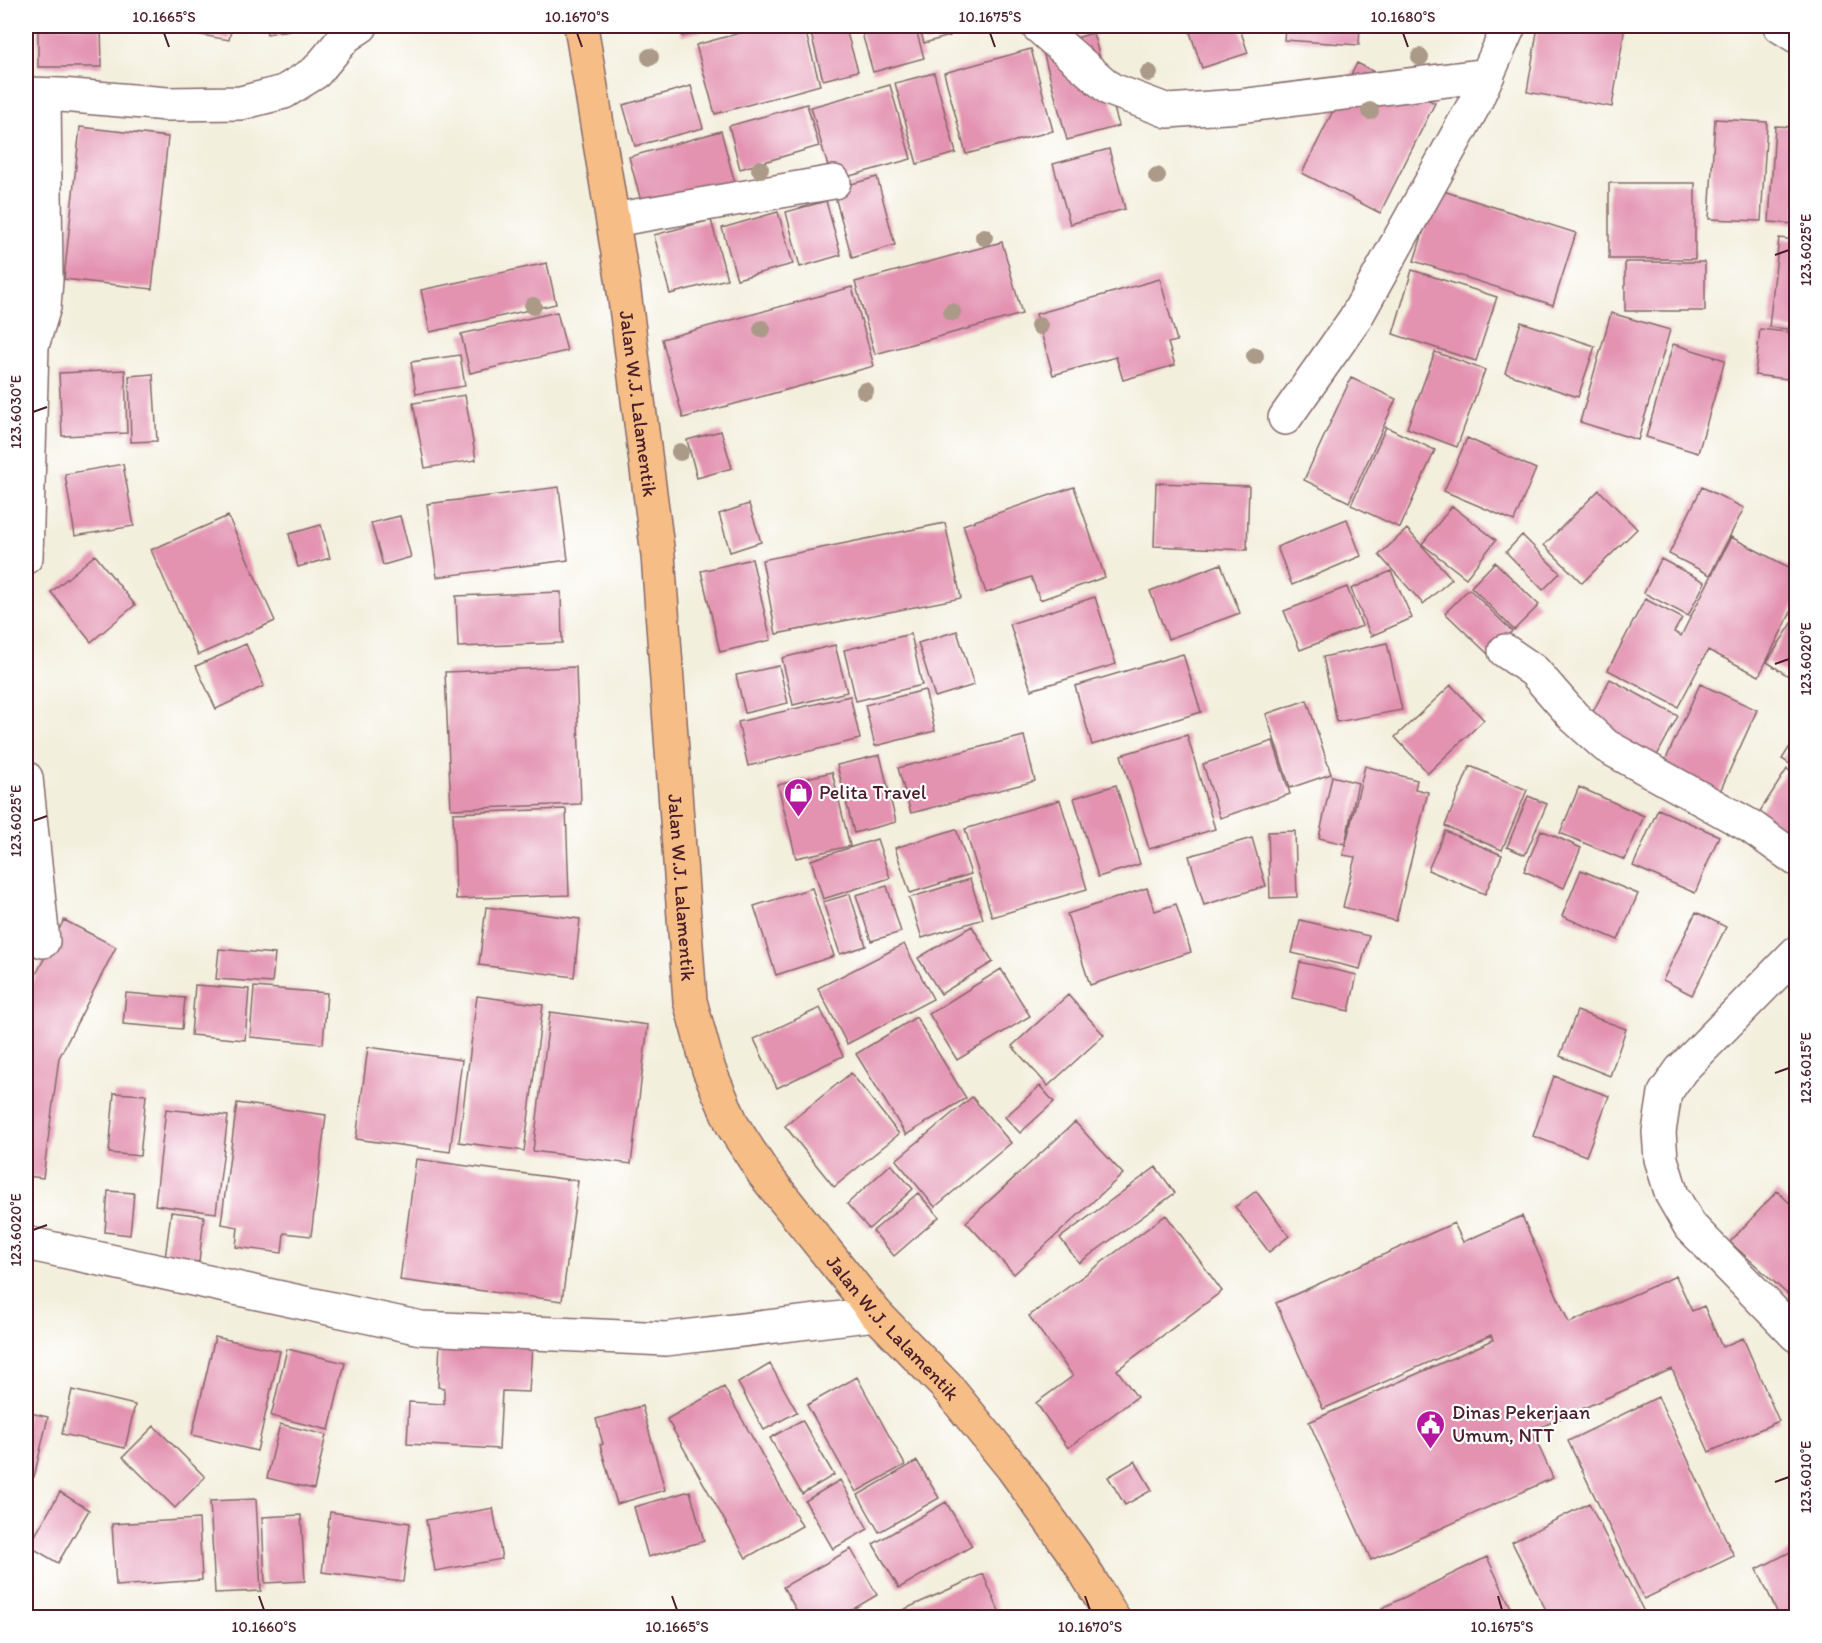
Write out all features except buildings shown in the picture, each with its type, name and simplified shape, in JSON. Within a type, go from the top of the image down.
[{"type":"main road","name":"Jalan W.J. Lalamentik","points":[[581,26],[613,220],[658,555],[690,1001],[708,1070],[734,1126],[764,1174],[876,1314],[946,1386],[1012,1467],[1075,1555],[1113,1617]]},
{"type":"street","points":[[26,557],[33,346],[44,307],[46,280],[35,94],[167,104],[241,104],[284,92],[316,72],[346,36],[361,26]]},
{"type":"street","points":[[1038,26],[1110,89],[1168,111],[1239,106],[1488,75]]},
{"type":"street","points":[[1285,418],[1355,319],[1474,105],[1509,26]]},
{"type":"street","points":[[1780,26],[1797,36]]},
{"type":"street","points":[[613,220],[834,182]]},
{"type":"street","points":[[1505,651],[1534,671],[1574,717],[1606,746],[1750,826],[1797,859]]},
{"type":"street","points":[[26,778],[43,942]]},
{"type":"street","points":[[1797,953],[1681,1070],[1665,1093],[1659,1132],[1661,1159],[1672,1195],[1690,1226],[1797,1335]]},
{"type":"street","points":[[26,1243],[421,1328],[666,1339],[876,1314]]},
{"type":"place","name":"Pelita Travel","points":[[798,818]]},
{"type":"place","name":"Dinas Pekerjaan Umum, NTT","points":[[1431,1450]]}]
